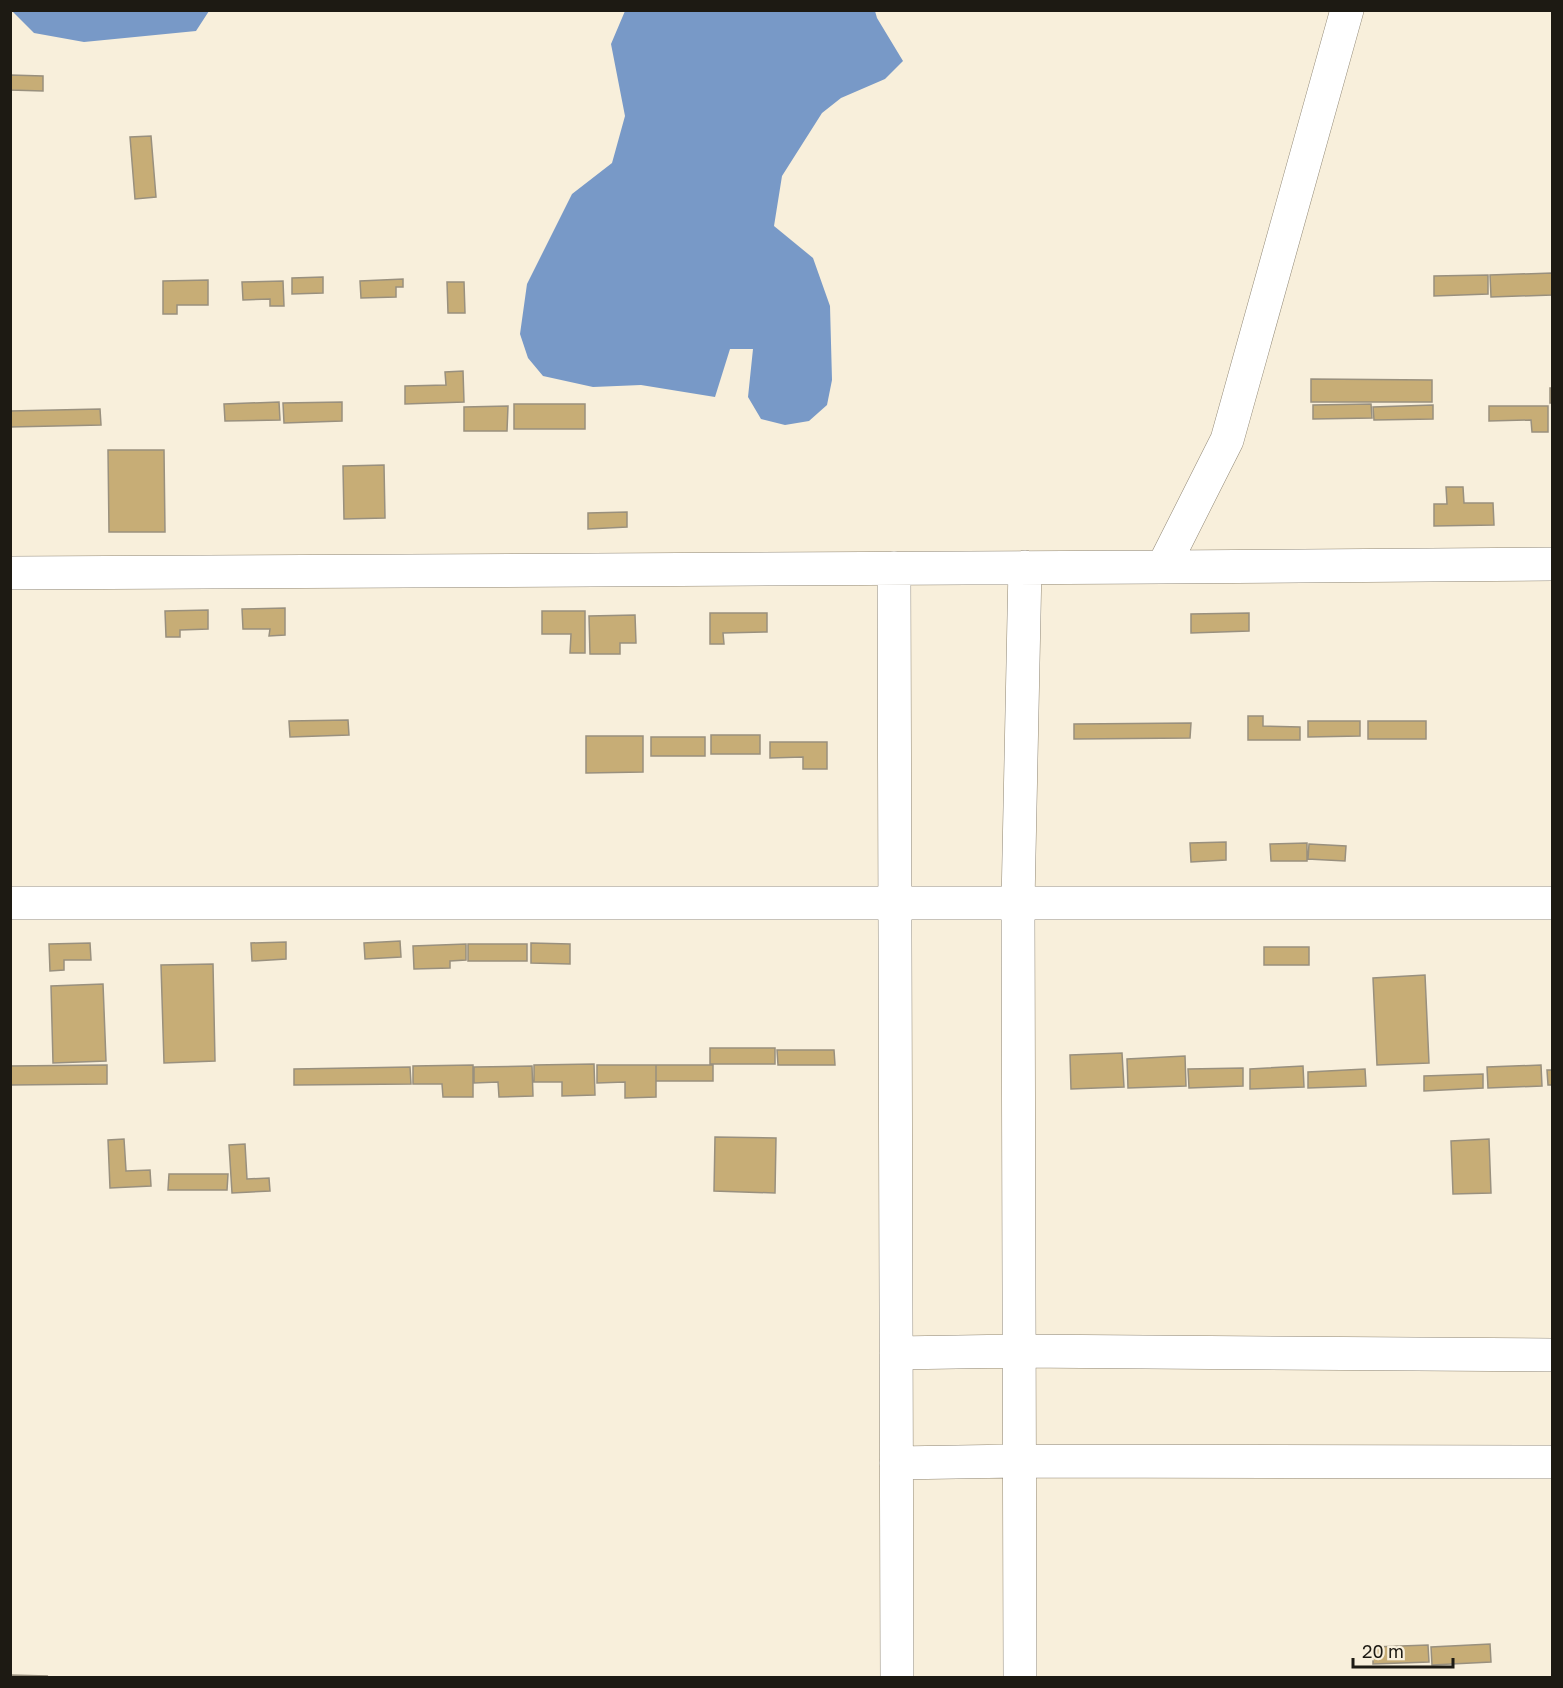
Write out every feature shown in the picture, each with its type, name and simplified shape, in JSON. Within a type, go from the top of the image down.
[{"type":"street","points":[[1163,567],[1227,440],[1347,10]]},
{"type":"street","points":[[10,573],[1552,564]]},
{"type":"street","points":[[1020,1677],[1018,903],[1025,567]]},
{"type":"street","points":[[894,568],[897,1677]]},
{"type":"street","points":[[10,903],[1552,903]]},
{"type":"street","points":[[896,1353],[1019,1351],[1552,1355]]},
{"type":"street","points":[[896,1463],[1019,1461],[1552,1462]]},
{"type":"water","points":[[12,11],[209,11],[196,31],[84,42],[34,33]]},
{"type":"water","points":[[625,11],[875,11],[903,61],[885,79],[841,98],[822,113],[782,176],[774,226],[813,258],[830,306],[832,380],[827,405],[809,421],[785,425],[761,419],[748,397],[753,349],[730,349],[715,397],[641,385],[593,387],[543,376],[528,358],[520,334],[527,284],[572,194],[612,163],[625,116],[611,44]]},
{"type":"building","points":[[10,75],[43,76],[43,91],[10,90]]},
{"type":"building","points":[[151,136],[156,197],[135,199],[130,137]]},
{"type":"building","points":[[1552,273],[1552,295],[1491,297],[1490,275]]},
{"type":"building","points":[[1488,275],[1488,294],[1434,296],[1434,276]]},
{"type":"building","points":[[323,277],[323,293],[292,294],[292,278]]},
{"type":"building","points":[[403,279],[403,287],[396,287],[396,297],[361,298],[360,281]]},
{"type":"building","points":[[208,280],[208,305],[177,305],[177,314],[163,314],[163,281]]},
{"type":"building","points":[[283,281],[284,306],[270,306],[270,299],[243,300],[242,282]]},
{"type":"building","points":[[447,282],[464,282],[465,313],[448,313]]},
{"type":"building","points":[[463,371],[464,402],[405,404],[405,386],[446,385],[445,372]]},
{"type":"building","points":[[1311,379],[1432,380],[1432,402],[1311,402]]},
{"type":"building","points":[[1550,388],[1552,388],[1552,403],[1550,403]]},
{"type":"building","points":[[279,402],[280,420],[225,421],[224,404]]},
{"type":"building","points":[[342,402],[342,421],[284,423],[283,403]]},
{"type":"building","points":[[514,404],[585,404],[585,429],[514,429]]},
{"type":"building","points":[[1371,404],[1372,418],[1313,419],[1313,405]]},
{"type":"building","points":[[1433,405],[1433,419],[1374,420],[1373,407]]},
{"type":"building","points":[[508,406],[507,431],[464,431],[464,407]]},
{"type":"building","points":[[1489,406],[1548,406],[1548,432],[1532,432],[1531,420],[1489,421]]},
{"type":"building","points":[[100,409],[101,425],[10,427],[10,411]]},
{"type":"building","points":[[108,450],[164,450],[165,532],[109,532]]},
{"type":"building","points":[[384,465],[385,518],[344,519],[343,466]]},
{"type":"building","points":[[1446,487],[1463,487],[1464,503],[1493,503],[1494,525],[1434,526],[1434,504],[1447,504]]},
{"type":"building","points":[[627,512],[627,527],[588,529],[588,513]]},
{"type":"building","points":[[285,608],[285,635],[269,636],[270,629],[243,629],[242,609]]},
{"type":"building","points":[[208,610],[208,629],[180,630],[180,637],[166,637],[165,611]]},
{"type":"building","points":[[542,611],[585,611],[585,653],[570,653],[571,634],[542,634]]},
{"type":"building","points":[[710,613],[767,613],[767,632],[723,633],[724,644],[710,644]]},
{"type":"building","points":[[1249,613],[1249,631],[1191,633],[1191,614]]},
{"type":"building","points":[[635,615],[636,643],[620,643],[620,654],[590,654],[589,616]]},
{"type":"building","points":[[1248,716],[1263,716],[1263,726],[1300,727],[1300,740],[1248,740]]},
{"type":"building","points":[[348,720],[349,735],[290,737],[289,721]]},
{"type":"building","points":[[1308,721],[1360,721],[1360,736],[1308,737]]},
{"type":"building","points":[[1368,721],[1426,721],[1426,739],[1368,739]]},
{"type":"building","points":[[1191,723],[1190,738],[1074,739],[1074,724]]},
{"type":"building","points":[[711,735],[760,735],[760,754],[711,754]]},
{"type":"building","points":[[586,736],[643,736],[643,772],[586,773]]},
{"type":"building","points":[[651,737],[705,737],[705,756],[651,756]]},
{"type":"building","points":[[770,742],[827,742],[827,769],[803,769],[803,757],[770,758]]},
{"type":"building","points":[[1226,842],[1226,860],[1191,862],[1190,843]]},
{"type":"building","points":[[1307,843],[1307,861],[1271,861],[1270,844]]},
{"type":"building","points":[[1309,844],[1346,846],[1345,861],[1308,859]]},
{"type":"building","points":[[400,941],[401,957],[365,959],[364,943]]},
{"type":"building","points":[[286,942],[286,959],[252,961],[251,943]]},
{"type":"building","points":[[90,943],[91,960],[64,960],[64,970],[50,971],[49,944]]},
{"type":"building","points":[[531,943],[570,944],[570,964],[531,963]]},
{"type":"building","points":[[466,944],[466,960],[450,961],[450,968],[414,969],[413,946]]},
{"type":"building","points":[[468,944],[527,944],[527,961],[468,961]]},
{"type":"building","points":[[1264,947],[1309,947],[1309,965],[1264,965]]},
{"type":"building","points":[[213,964],[215,1061],[164,1063],[161,965]]},
{"type":"building","points":[[1425,975],[1429,1063],[1377,1065],[1373,978]]},
{"type":"building","points":[[103,984],[106,1061],[53,1063],[51,986]]},
{"type":"building","points":[[710,1048],[775,1048],[775,1064],[710,1064]]},
{"type":"building","points":[[777,1050],[834,1050],[835,1065],[778,1065]]},
{"type":"building","points":[[1122,1053],[1124,1087],[1071,1089],[1070,1055]]},
{"type":"building","points":[[1185,1056],[1186,1086],[1128,1088],[1127,1059]]},
{"type":"building","points":[[594,1064],[595,1095],[562,1096],[562,1082],[534,1082],[534,1065]]},
{"type":"building","points":[[107,1065],[107,1084],[10,1085],[10,1066]]},
{"type":"building","points":[[473,1065],[473,1097],[443,1097],[442,1084],[413,1084],[413,1066]]},
{"type":"building","points":[[597,1065],[656,1065],[656,1097],[625,1098],[625,1082],[597,1083]]},
{"type":"building","points":[[656,1065],[713,1065],[713,1081],[656,1081]]},
{"type":"building","points":[[1541,1065],[1542,1086],[1488,1088],[1487,1067]]},
{"type":"building","points":[[532,1066],[533,1096],[499,1097],[498,1082],[474,1083],[474,1067]]},
{"type":"building","points":[[1303,1066],[1304,1087],[1250,1089],[1250,1069]]},
{"type":"building","points":[[410,1067],[411,1084],[294,1085],[294,1069]]},
{"type":"building","points":[[1243,1068],[1243,1086],[1189,1088],[1188,1069]]},
{"type":"building","points":[[1365,1069],[1366,1086],[1308,1088],[1308,1072]]},
{"type":"building","points":[[1547,1070],[1552,1070],[1552,1085],[1548,1085]]},
{"type":"building","points":[[1483,1074],[1483,1088],[1424,1091],[1424,1076]]},
{"type":"building","points":[[715,1137],[776,1138],[775,1193],[714,1191]]},
{"type":"building","points":[[124,1139],[126,1171],[150,1170],[151,1186],[110,1188],[108,1140]]},
{"type":"building","points":[[1489,1139],[1491,1193],[1453,1194],[1451,1141]]},
{"type":"building","points":[[245,1144],[247,1179],[269,1178],[270,1191],[232,1193],[229,1145]]},
{"type":"building","points":[[169,1174],[228,1174],[227,1190],[168,1190]]},
{"type":"building","points":[[1490,1644],[1491,1662],[1432,1665],[1431,1647]]},
{"type":"building","points":[[1428,1645],[1429,1662],[1373,1664],[1373,1647]]},
{"type":"building","points":[[10,1675],[47,1676],[46,1678],[10,1678]]}]
